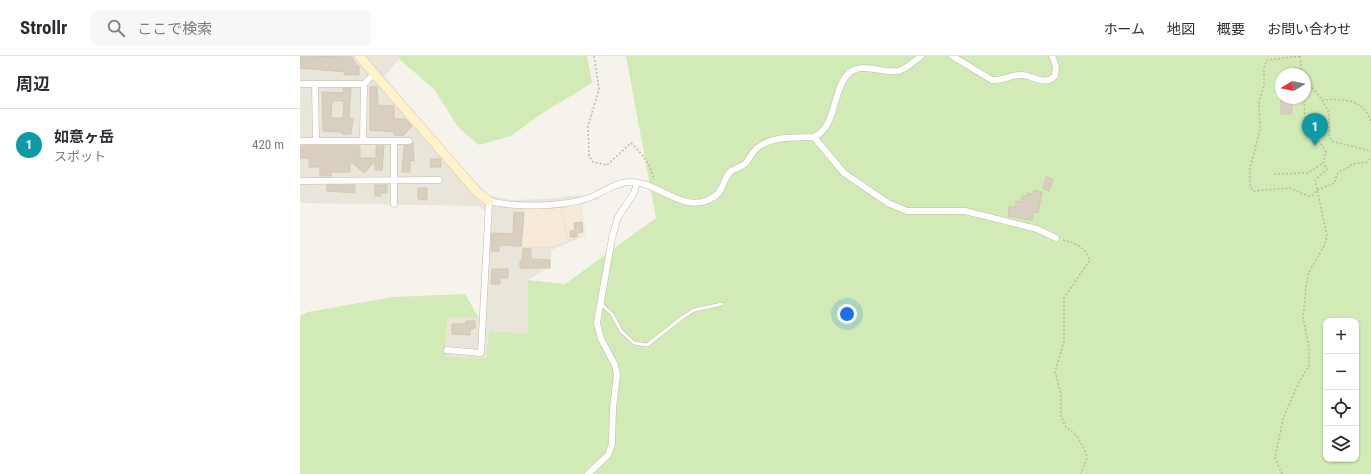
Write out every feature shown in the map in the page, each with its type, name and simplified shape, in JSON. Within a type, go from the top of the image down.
[{"type":"street","points":[[359,56],[478,193],[489,202],[535,205],[568,202],[598,195],[623,183],[637,182],[690,203],[708,201],[716,196],[721,190],[729,173],[745,164],[755,150],[763,143],[790,138],[814,137],[826,127],[840,89],[847,75],[860,68],[898,71],[921,56]]},
{"type":"street","points":[[952,56],[992,80],[999,80],[1018,75],[1048,81],[1055,76],[1056,66],[1052,56]]},
{"type":"street","points":[[363,141],[364,84],[374,74]]},
{"type":"street","points":[[300,84],[364,84]]},
{"type":"street","points":[[315,84],[316,141]]},
{"type":"street","points":[[814,137],[844,173],[888,203],[907,210],[971,212],[1037,229],[1056,238]]},
{"type":"street","points":[[300,141],[409,141]]},
{"type":"street","points":[[394,141],[394,204]]},
{"type":"street","points":[[300,181],[439,180]]},
{"type":"street","points":[[588,474],[602,462],[610,450],[617,382],[615,365],[598,331],[597,323],[612,238],[618,218],[634,193],[637,182]]},
{"type":"street","points":[[447,350],[481,353],[489,202]]},
{"type":"lane","points":[[600,303],[612,314],[621,331],[634,343],[647,345],[682,317],[694,310],[722,304]]},
{"type":"path","points":[[594,56],[599,89],[588,126],[589,156],[594,162],[607,165],[631,143],[652,170],[655,188]]},
{"type":"path","points":[[1301,68],[1300,56],[1267,60],[1264,68],[1264,86],[1260,102],[1260,130],[1258,145],[1253,154],[1249,182],[1250,187],[1254,191],[1290,188],[1308,196],[1335,182],[1336,173],[1340,170],[1349,168],[1352,164],[1367,162],[1371,158]]},
{"type":"path","points":[[1311,86],[1322,100],[1329,113],[1329,134],[1331,140],[1371,151]]},
{"type":"path","points":[[1322,100],[1344,99],[1358,104],[1368,112],[1371,121]]},
{"type":"path","points":[[1282,474],[1275,458],[1286,413],[1298,382],[1309,366],[1309,348],[1303,317],[1306,287],[1309,272],[1324,246],[1327,236],[1315,180],[1327,169],[1324,163],[1326,152],[1305,119],[1304,104]]},
{"type":"path","points":[[1274,174],[1308,173],[1324,163]]},
{"type":"path","points":[[1056,238],[1078,245],[1086,250],[1090,260],[1064,298],[1064,341],[1055,372],[1062,395],[1061,416],[1065,426],[1078,437],[1086,453],[1087,458],[1081,474]]},
{"type":"shaded area","points":[[300,56],[398,56],[399,59],[384,77],[460,167],[489,195],[510,200],[548,199],[579,195],[582,203],[585,236],[551,250],[551,266],[528,280],[528,335],[489,331],[486,358],[446,357],[447,317],[479,318],[485,212],[480,206],[300,203]]},
{"type":"shaded area","points":[[581,202],[585,236],[568,239],[561,204]]},
{"type":"shaded area","points":[[560,205],[567,241],[550,247],[522,247],[525,207],[537,209]]},
{"type":"green space","points":[[398,56],[587,56],[592,83],[541,114],[511,136],[479,145],[458,127],[434,89],[399,59]]},
{"type":"green space","points":[[626,56],[1371,56],[1371,474],[300,474],[300,316],[308,312],[393,297],[465,294],[479,318],[447,317],[446,357],[486,358],[489,331],[528,334],[528,280],[565,284],[656,218]]},
{"type":"building","points":[[300,56],[352,57],[356,65],[359,66],[359,75],[344,75],[345,72],[300,68]]},
{"type":"building","points":[[370,87],[377,87],[378,105],[394,106],[394,119],[405,119],[412,126],[403,136],[394,135],[394,132],[370,130]]},
{"type":"building","points":[[343,88],[351,88],[349,118],[353,119],[351,134],[323,131],[322,92],[343,93]],"holes":[[[332,101],[344,101],[343,118],[331,118]]]},
{"type":"building","points":[[1281,104],[1292,104],[1292,114],[1281,114]]},
{"type":"building","points":[[413,142],[414,161],[410,160],[410,172],[402,172],[404,146],[411,145]]},
{"type":"building","points":[[360,146],[360,158],[376,158],[376,146],[384,146],[382,170],[375,170],[375,161],[364,173],[350,161],[350,172],[331,172],[331,176],[320,176],[320,167],[309,167],[309,158],[300,158],[300,147]]},
{"type":"building","points":[[431,159],[441,159],[441,167],[430,167]]},
{"type":"building","points":[[1046,177],[1053,179],[1049,191],[1043,189]]},
{"type":"building","points":[[327,185],[355,185],[355,193],[327,191]]},
{"type":"building","points":[[375,185],[387,185],[387,193],[381,193],[381,196],[375,196]]},
{"type":"building","points":[[418,188],[427,188],[427,200],[418,199]]},
{"type":"building","points":[[1034,190],[1042,192],[1038,213],[1033,212],[1032,220],[1008,216],[1009,206],[1016,207],[1016,201],[1021,202],[1022,196],[1027,196],[1027,193],[1033,194]]},
{"type":"building","points":[[514,212],[524,213],[521,246],[499,245],[499,251],[491,251],[492,233],[513,234]]},
{"type":"building","points":[[582,222],[583,232],[577,233],[577,237],[570,237],[570,231],[575,230],[574,223]]},
{"type":"building","points":[[523,248],[531,249],[531,259],[550,260],[550,268],[520,268]]},
{"type":"building","points":[[492,269],[508,269],[508,278],[500,278],[500,284],[491,284]]},
{"type":"building","points":[[466,321],[475,321],[475,328],[470,329],[470,335],[452,334],[452,324],[465,324]]},
{"type":"place","name":"如意ヶ岳","points":[[1315,146]]}]
